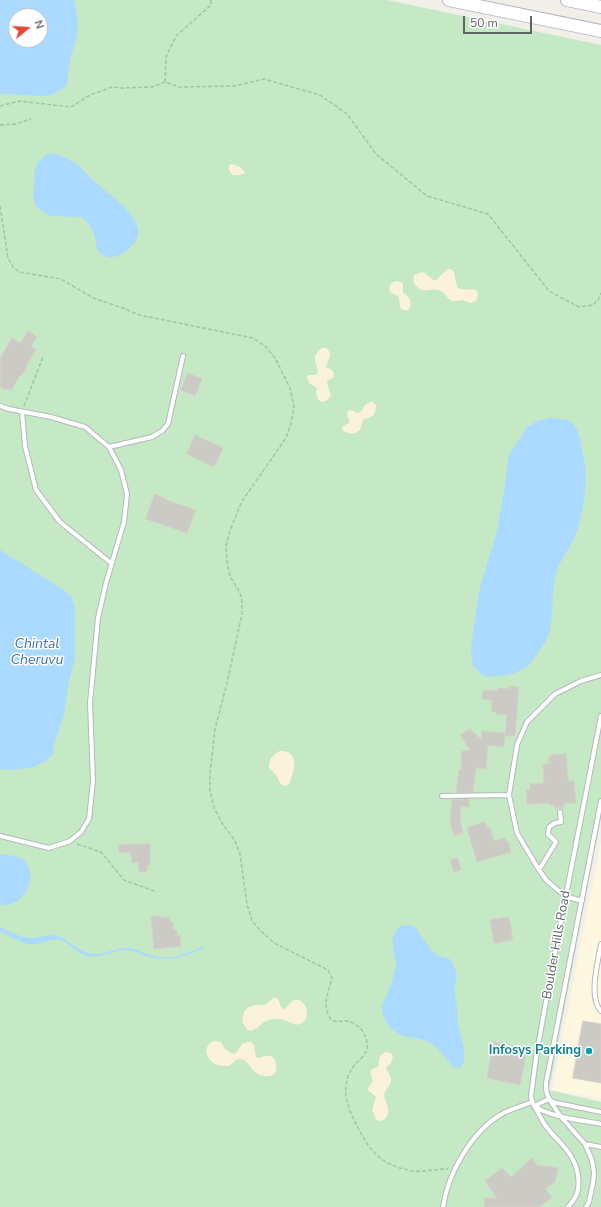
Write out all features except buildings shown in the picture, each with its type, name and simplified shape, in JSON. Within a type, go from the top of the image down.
[{"type":"main road","points":[[448,0],[601,31]]},
{"type":"main road","points":[[567,0],[600,4]]},
{"type":"lane","points":[[109,448],[152,438],[162,431],[168,424],[183,356]]},
{"type":"lane","points":[[0,406],[22,412],[51,417],[85,427],[109,448],[121,470],[128,494],[124,522],[111,563],[98,618],[90,703],[93,781],[90,819],[81,832],[70,841],[50,848],[0,836]]},
{"type":"lane","points":[[22,412],[25,446],[36,490],[60,522],[111,563]]},
{"type":"lane","points":[[582,901],[565,896],[547,881],[539,870],[517,833],[509,795],[517,745],[527,722],[555,694],[581,681],[601,675]]},
{"type":"lane","name":"Boulder Hills Road","points":[[533,1104],[531,1091],[537,1051],[565,896],[601,716]]},
{"type":"lane","points":[[442,796],[509,795]]},
{"type":"lane","name":"Boulder Hills Road","points":[[549,1099],[546,1094],[548,1072],[601,801]]},
{"type":"lane","points":[[539,870],[556,842],[548,834],[548,828],[555,823],[561,822],[560,812]]},
{"type":"lane","points":[[601,944],[595,978],[595,1002],[601,1012]]},
{"type":"lane","points":[[443,1207],[447,1188],[455,1169],[468,1147],[486,1126],[501,1114],[549,1099]]},
{"type":"lane","points":[[549,1099],[552,1102],[601,1112]]},
{"type":"lane","points":[[549,1099],[561,1117],[585,1144],[592,1160],[594,1173],[593,1184],[590,1202],[586,1207]]},
{"type":"lane","points":[[533,1104],[542,1110],[561,1117],[601,1124]]},
{"type":"lane","points":[[533,1104],[546,1125],[573,1157],[578,1172],[579,1187],[574,1200],[568,1207]]},
{"type":"lane","points":[[585,1144],[601,1147]]},
{"type":"path","points":[[165,82],[166,56],[176,36],[210,5],[211,0]]},
{"type":"path","points":[[0,106],[19,101],[71,107],[90,94],[112,87],[152,87],[165,82],[179,87],[234,86],[264,79],[320,95],[348,114],[376,154],[427,196],[488,214],[549,291],[579,307],[593,305],[598,300],[601,293]]},
{"type":"path","points":[[0,125],[16,124],[30,119]]},
{"type":"path","points":[[0,206],[8,258],[13,267],[19,272],[61,279],[93,298],[139,315],[253,338],[265,346],[275,358],[283,373],[290,388],[294,407],[291,424],[286,438],[242,501],[230,530],[226,546],[230,576],[240,593],[242,614],[215,729],[210,773],[210,790],[214,808],[222,823],[235,841],[240,854],[247,904],[252,921],[274,943],[328,970],[332,978],[326,1003],[327,1012],[330,1018],[332,1021],[336,1022],[351,1022],[361,1029],[366,1039],[368,1046],[366,1051],[351,1070],[346,1082],[346,1094],[349,1110],[370,1149],[381,1159],[393,1166],[411,1171],[455,1169]]},
{"type":"path","points":[[22,412],[43,358]]},
{"type":"path","points":[[70,841],[101,852],[124,880],[157,892]]},
{"type":"shaded area","points":[[601,842],[601,1099],[552,1090]]},
{"type":"green space","points":[[0,0],[387,0],[601,45],[601,817],[549,1090],[601,1102],[601,1207],[0,1207]]},
{"type":"sand","points":[[232,164],[240,167],[245,172],[244,174],[233,175],[229,168],[229,165]]},
{"type":"sand","points":[[448,269],[451,269],[454,272],[458,288],[463,290],[473,289],[477,291],[478,295],[476,301],[471,303],[462,300],[453,301],[440,291],[422,290],[414,283],[414,275],[422,272],[433,280],[436,280]]},
{"type":"sand","points":[[397,281],[403,284],[403,292],[411,302],[408,310],[403,310],[400,307],[399,297],[390,292],[390,285]]},
{"type":"sand","points":[[322,348],[326,348],[330,353],[326,367],[332,370],[334,374],[333,378],[327,382],[331,396],[326,401],[321,402],[317,396],[317,388],[309,383],[307,377],[318,373],[315,357],[318,351]]},
{"type":"sand","points":[[373,402],[376,405],[375,412],[373,416],[363,420],[360,430],[352,434],[343,431],[342,427],[350,421],[347,412],[350,410],[357,413],[361,412],[365,405]]},
{"type":"sand","points":[[280,751],[290,753],[294,760],[293,774],[290,783],[286,786],[281,783],[269,768],[269,762],[275,754]]},
{"type":"sand","points":[[274,997],[278,999],[283,1009],[294,1000],[301,1001],[307,1012],[306,1018],[299,1024],[280,1019],[268,1020],[254,1030],[249,1030],[243,1024],[242,1020],[246,1009],[251,1006],[265,1005]]},
{"type":"sand","points":[[214,1041],[221,1042],[225,1049],[233,1054],[236,1053],[242,1044],[247,1042],[252,1043],[255,1048],[256,1057],[260,1058],[269,1056],[274,1058],[276,1063],[276,1072],[270,1076],[262,1076],[254,1071],[242,1059],[237,1060],[229,1066],[220,1066],[215,1064],[209,1059],[207,1052],[208,1046]]},
{"type":"sand","points":[[385,1052],[391,1053],[393,1056],[391,1063],[386,1068],[391,1077],[391,1082],[384,1094],[388,1107],[388,1114],[384,1120],[379,1121],[376,1119],[372,1110],[376,1097],[368,1090],[368,1088],[373,1081],[371,1070],[378,1067],[380,1056]]},
{"type":"water","points":[[0,0],[74,0],[78,21],[77,36],[70,60],[67,84],[63,89],[51,95],[40,96],[0,94]]},
{"type":"water","points":[[47,154],[59,155],[74,162],[126,209],[136,222],[138,229],[138,236],[129,249],[116,256],[106,256],[100,253],[93,231],[82,217],[50,216],[39,209],[33,198],[35,169],[38,162]]},
{"type":"water","points":[[551,418],[564,419],[571,422],[577,429],[580,438],[586,480],[579,524],[575,536],[557,571],[554,585],[550,629],[543,645],[529,665],[519,671],[494,677],[483,676],[473,666],[471,653],[472,639],[480,588],[497,530],[505,486],[508,457],[527,427],[538,421]]},
{"type":"water","name":"Chintal Cheruvu","points":[[0,550],[62,589],[72,597],[75,608],[75,658],[69,681],[64,715],[55,741],[53,754],[46,761],[33,767],[14,770],[0,769]]},
{"type":"water","points":[[0,854],[22,859],[28,865],[30,873],[28,889],[23,896],[9,905],[0,905]]},
{"type":"water","points":[[404,925],[415,927],[433,952],[438,956],[450,959],[455,969],[457,976],[454,991],[458,1025],[464,1049],[464,1061],[460,1068],[454,1068],[432,1044],[418,1038],[403,1036],[394,1031],[387,1023],[383,1014],[382,1005],[391,984],[396,966],[393,937],[395,932]]},
{"type":"water","points":[[0,927],[28,938],[50,935],[60,936],[83,951],[93,954],[127,948],[153,956],[167,958],[179,956],[203,947],[205,948],[184,956],[165,959],[149,957],[126,950],[100,956],[89,956],[81,954],[67,943],[57,939],[36,944],[28,944],[0,931]]},
{"type":"place","name":"Infosys Parking","points":[[589,1051]]}]
